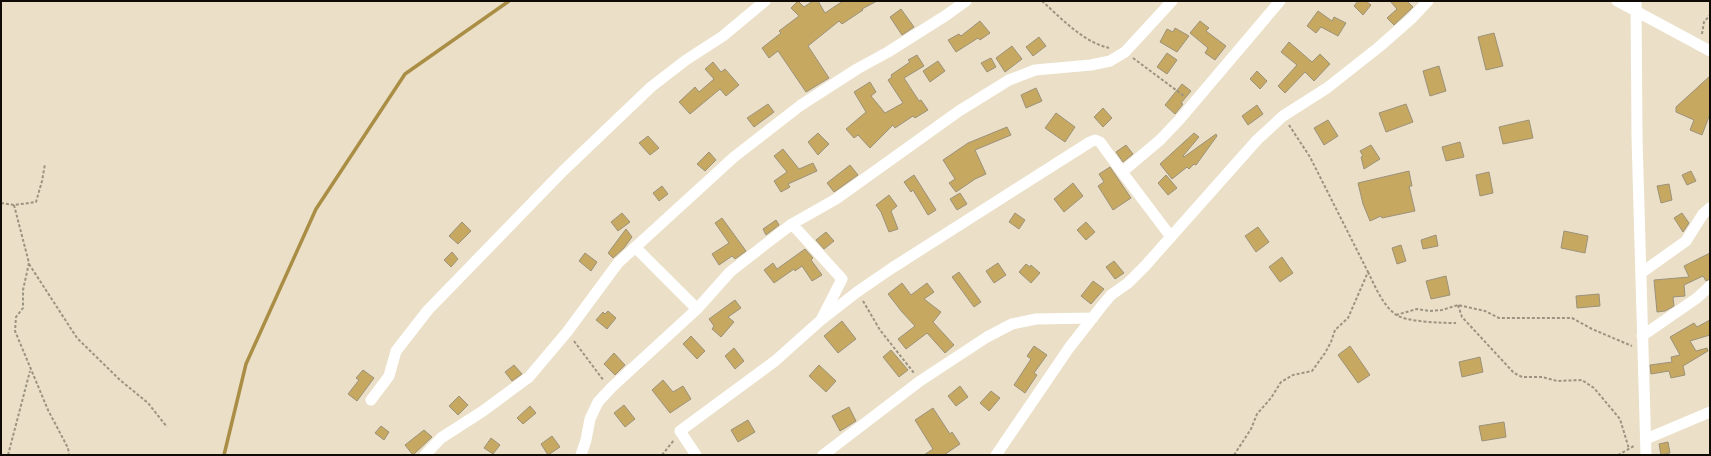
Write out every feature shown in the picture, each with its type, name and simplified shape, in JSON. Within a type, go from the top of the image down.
[{"type":"street","points":[[371,400],[389,376],[396,351],[428,310],[564,171],[651,87],[686,60],[723,36],[765,1]]},
{"type":"street","points":[[425,455],[441,438],[483,411],[529,377],[568,332],[618,264],[734,157],[801,105],[856,69],[888,52],[966,1]]},
{"type":"street","points":[[581,455],[590,420],[598,402],[612,386],[697,309],[730,272],[792,224],[836,199],[959,111],[1009,80],[1035,70],[1091,65],[1110,61],[1125,52],[1172,1]]},
{"type":"street","points":[[1122,172],[1160,140],[1180,119],[1280,1]]},
{"type":"street","points":[[996,455],[1070,348],[1111,295],[1128,283],[1258,140],[1283,116],[1327,88],[1373,52],[1412,18],[1428,1]]},
{"type":"street","points":[[1617,1],[1636,6],[1710,51]]},
{"type":"street","points":[[1636,6],[1637,137],[1646,455]]},
{"type":"street","points":[[696,455],[680,431],[775,361],[821,320],[857,292],[892,268],[1090,142],[1095,140],[1100,142],[1171,237]]},
{"type":"street","points":[[1641,273],[1686,241],[1703,214],[1710,208]]},
{"type":"street","points":[[792,224],[842,279],[821,320]]},
{"type":"street","points":[[635,247],[697,309]]},
{"type":"street","points":[[1642,336],[1697,298],[1710,286]]},
{"type":"street","points":[[823,455],[920,381],[987,337],[1012,324],[1036,319],[1093,318]]},
{"type":"street","points":[[1646,439],[1710,412]]},
{"type":"path","points":[[1698,44],[1703,32],[1704,22],[1710,16]]},
{"type":"path","points":[[1283,116],[1310,157],[1381,298],[1396,315],[1430,323],[1456,323]]},
{"type":"path","points":[[1,203],[14,205],[36,202],[45,164]]},
{"type":"path","points":[[14,205],[29,263],[77,338],[120,380],[148,403],[167,427]]},
{"type":"path","points":[[29,263],[23,290],[23,308],[16,317],[15,332],[48,410],[68,448],[69,455]]},
{"type":"path","points":[[1234,455],[1251,429],[1257,414],[1271,398],[1281,382],[1293,375],[1312,371],[1326,353],[1335,330],[1348,318],[1368,272]]},
{"type":"path","points":[[857,292],[870,311],[880,330],[920,381]]},
{"type":"path","points":[[1396,315],[1417,309],[1429,311],[1442,310],[1458,305],[1485,311],[1499,318],[1572,318],[1592,329],[1642,350]]},
{"type":"path","points":[[1458,305],[1462,317],[1514,374],[1522,377],[1542,377],[1557,381],[1582,380],[1594,388],[1620,420],[1629,449]]},
{"type":"path","points":[[568,332],[605,382],[612,386]]},
{"type":"path","points":[[8,455],[30,370]]},
{"type":"path","points":[[662,455],[680,431]]},
{"type":"path","points":[[1618,455],[1646,439]]},
{"type":"building","points":[[798,1],[804,7],[813,1],[818,1],[825,13],[843,1],[877,1],[862,9],[863,10],[842,24],[839,21],[808,46],[829,78],[806,92],[778,51],[769,58],[762,48],[781,33],[779,31],[799,16],[791,8]]},
{"type":"building","points":[[1358,1],[1366,1],[1371,5],[1363,15],[1354,6]]},
{"type":"building","points":[[1390,1],[1407,1],[1413,7],[1394,25],[1387,18],[1397,9]]},
{"type":"building","points":[[901,9],[914,27],[902,35],[890,17]]},
{"type":"building","points":[[1318,11],[1332,21],[1334,17],[1346,23],[1338,36],[1321,27],[1316,33],[1307,26]]},
{"type":"building","points":[[980,21],[990,33],[980,40],[978,38],[956,52],[948,40],[959,34],[961,36]]},
{"type":"building","points":[[1200,21],[1209,28],[1206,31],[1226,46],[1215,60],[1205,53],[1208,48],[1190,33]]},
{"type":"building","points":[[1175,28],[1189,36],[1177,52],[1160,42],[1167,29],[1173,32]]},
{"type":"building","points":[[1494,33],[1503,66],[1486,70],[1478,37]]},
{"type":"building","points":[[1039,37],[1046,46],[1033,56],[1026,47]]},
{"type":"building","points":[[1289,42],[1312,62],[1320,54],[1330,64],[1314,81],[1305,72],[1285,93],[1278,86],[1297,65],[1281,52]]},
{"type":"building","points":[[1012,46],[1022,59],[1005,72],[996,58]]},
{"type":"building","points":[[1167,53],[1177,60],[1167,74],[1157,67]]},
{"type":"building","points":[[917,55],[924,66],[904,78],[919,101],[921,100],[928,110],[915,118],[913,116],[895,128],[893,125],[870,148],[858,135],[854,138],[846,129],[866,112],[854,92],[870,82],[876,92],[871,96],[885,113],[903,103],[888,80],[892,77],[891,75],[910,62],[908,60]]},
{"type":"building","points":[[991,58],[996,67],[987,72],[981,63]]},
{"type":"building","points":[[938,61],[945,71],[930,82],[923,71]]},
{"type":"building","points":[[713,62],[721,72],[725,69],[739,85],[726,96],[720,89],[690,114],[679,102],[695,87],[699,92],[714,79],[705,69]]},
{"type":"building","points":[[1439,66],[1446,91],[1430,96],[1423,71]]},
{"type":"building","points":[[1257,71],[1267,81],[1260,89],[1250,79]]},
{"type":"building","points":[[1710,76],[1710,114],[1702,135],[1690,130],[1694,120],[1676,112],[1676,107]]},
{"type":"building","points":[[1182,84],[1191,91],[1181,103],[1183,104],[1175,114],[1165,105]]},
{"type":"building","points":[[1036,88],[1042,101],[1026,108],[1021,95]]},
{"type":"building","points":[[768,104],[774,112],[754,127],[747,118]]},
{"type":"building","points":[[1406,104],[1413,122],[1386,132],[1379,113]]},
{"type":"building","points":[[1257,105],[1263,114],[1248,125],[1242,116]]},
{"type":"building","points":[[1103,108],[1112,118],[1103,127],[1094,117]]},
{"type":"building","points":[[1056,113],[1075,127],[1065,142],[1045,128]]},
{"type":"building","points":[[1328,120],[1338,136],[1324,145],[1314,128]]},
{"type":"building","points":[[1529,120],[1533,138],[1503,144],[1499,127]]},
{"type":"building","points":[[1007,127],[1011,135],[975,150],[986,174],[975,179],[956,192],[949,183],[955,179],[943,160],[968,143]]},
{"type":"building","points":[[818,133],[829,144],[818,155],[808,142]]},
{"type":"building","points":[[1194,133],[1199,137],[1183,156],[1184,157],[1216,134],[1217,136],[1196,165],[1194,164],[1189,169],[1187,167],[1172,179],[1160,164]]},
{"type":"building","points":[[648,136],[659,148],[650,155],[639,143]]},
{"type":"building","points":[[1460,142],[1464,157],[1446,161],[1442,147]]},
{"type":"building","points":[[1126,145],[1133,154],[1123,162],[1116,152]]},
{"type":"building","points":[[1371,145],[1380,159],[1364,169],[1361,157],[1363,156],[1360,151]]},
{"type":"building","points":[[783,149],[799,169],[813,163],[817,171],[788,184],[790,187],[781,192],[774,181],[787,172],[774,156]]},
{"type":"building","points":[[709,152],[716,160],[705,171],[697,164]]},
{"type":"building","points":[[850,165],[858,175],[834,192],[827,183]]},
{"type":"building","points":[[1110,167],[1131,198],[1113,210],[1098,186],[1104,182],[1099,174]]},
{"type":"building","points":[[1409,171],[1412,186],[1409,186],[1415,211],[1382,218],[1381,216],[1370,221],[1363,204],[1358,183]]},
{"type":"building","points":[[1691,171],[1696,181],[1687,185],[1682,175]]},
{"type":"building","points":[[1489,172],[1493,193],[1480,196],[1476,175]]},
{"type":"building","points":[[914,175],[936,210],[928,215],[913,190],[911,192],[904,182]]},
{"type":"building","points":[[1166,175],[1177,188],[1168,195],[1158,183]]},
{"type":"building","points":[[1073,183],[1083,196],[1064,212],[1054,199]]},
{"type":"building","points":[[1669,184],[1672,200],[1661,203],[1657,186]]},
{"type":"building","points":[[662,186],[668,194],[659,201],[653,193]]},
{"type":"building","points":[[960,193],[967,204],[957,210],[950,199]]},
{"type":"building","points":[[889,195],[897,206],[891,211],[898,229],[889,232],[881,212],[876,205]]},
{"type":"building","points":[[622,213],[630,222],[618,231],[611,222]]},
{"type":"building","points":[[1015,213],[1025,220],[1019,229],[1009,222]]},
{"type":"building","points":[[1682,213],[1689,223],[1683,232],[1674,218]]},
{"type":"building","points":[[722,218],[746,251],[735,259],[732,256],[719,265],[712,254],[729,243],[715,223]]},
{"type":"building","points":[[776,220],[779,225],[766,235],[763,229]]},
{"type":"building","points":[[462,222],[471,231],[458,244],[449,236]]},
{"type":"building","points":[[1086,222],[1095,232],[1086,240],[1077,230]]},
{"type":"building","points":[[1258,227],[1269,242],[1256,252],[1245,236]]},
{"type":"building","points":[[626,229],[632,237],[624,248],[613,258],[608,253]]},
{"type":"building","points":[[1564,231],[1588,236],[1585,253],[1561,248]]},
{"type":"building","points":[[826,232],[834,241],[824,249],[816,240]]},
{"type":"building","points":[[1436,235],[1438,246],[1423,249],[1421,240]]},
{"type":"building","points":[[1401,245],[1406,261],[1397,264],[1392,248]]},
{"type":"building","points":[[805,249],[813,258],[811,260],[822,275],[812,281],[802,266],[795,271],[794,269],[774,283],[764,270],[773,263],[777,269]]},
{"type":"building","points":[[452,252],[458,259],[451,267],[444,260]]},
{"type":"building","points":[[585,253],[597,262],[591,271],[579,261]]},
{"type":"building","points":[[1710,253],[1710,279],[1706,281],[1703,276],[1684,285],[1685,296],[1673,297],[1674,306],[1665,311],[1657,312],[1654,280],[1689,277],[1684,266]]},
{"type":"building","points":[[1282,257],[1293,273],[1280,282],[1269,267]]},
{"type":"building","points":[[1114,261],[1124,273],[1115,279],[1106,267]]},
{"type":"building","points":[[998,263],[1006,275],[994,283],[986,271]]},
{"type":"building","points":[[1026,264],[1030,267],[1031,265],[1040,273],[1031,283],[1019,272]]},
{"type":"building","points":[[959,272],[981,302],[974,307],[952,277]]},
{"type":"building","points":[[1446,276],[1450,295],[1431,299],[1426,281]]},
{"type":"building","points":[[1093,281],[1104,289],[1091,304],[1081,296]]},
{"type":"building","points":[[902,283],[911,295],[927,283],[934,292],[924,299],[941,312],[933,322],[954,345],[945,353],[927,333],[906,349],[898,339],[915,326],[888,294]]},
{"type":"building","points":[[1599,294],[1600,306],[1577,308],[1576,296]]},
{"type":"building","points":[[735,300],[741,308],[728,317],[734,322],[721,337],[712,329],[714,326],[709,319]]},
{"type":"building","points":[[608,311],[616,318],[607,329],[596,320],[603,312],[605,314]]},
{"type":"building","points":[[1710,320],[1710,335],[1690,341],[1696,351],[1707,348],[1708,351],[1683,366],[1685,375],[1671,378],[1669,371],[1651,374],[1650,365],[1672,362],[1671,357],[1680,355],[1670,337],[1694,323],[1697,327]]},
{"type":"building","points":[[842,321],[856,339],[838,353],[824,336]]},
{"type":"building","points":[[691,336],[705,351],[697,359],[683,344]]},
{"type":"building","points":[[1034,346],[1047,355],[1034,373],[1037,375],[1025,393],[1014,385],[1031,359],[1027,356]]},
{"type":"building","points":[[1350,346],[1370,375],[1358,383],[1338,355]]},
{"type":"building","points":[[734,348],[744,361],[735,369],[725,356]]},
{"type":"building","points":[[891,350],[908,370],[899,377],[883,357]]},
{"type":"building","points":[[614,353],[625,365],[615,375],[604,364]]},
{"type":"building","points":[[1480,357],[1483,372],[1462,377],[1459,362]]},
{"type":"building","points":[[514,365],[522,374],[512,381],[505,372]]},
{"type":"building","points":[[819,365],[836,381],[826,392],[809,376]]},
{"type":"building","points":[[363,370],[374,378],[357,401],[348,394],[359,380],[356,378]]},
{"type":"building","points":[[663,380],[673,392],[683,386],[691,399],[670,413],[652,390]]},
{"type":"building","points":[[960,386],[968,397],[956,406],[948,396]]},
{"type":"building","points":[[991,391],[1000,398],[989,411],[980,403]]},
{"type":"building","points":[[459,396],[468,405],[458,415],[449,406]]},
{"type":"building","points":[[624,405],[635,419],[625,427],[614,413]]},
{"type":"building","points":[[530,406],[536,413],[523,424],[517,418]]},
{"type":"building","points":[[849,407],[856,421],[840,431],[832,416]]},
{"type":"building","points":[[933,408],[950,434],[952,432],[960,444],[944,455],[924,455],[933,449],[915,420]]},
{"type":"building","points":[[748,420],[755,432],[738,442],[731,430]]},
{"type":"building","points":[[1504,422],[1506,437],[1482,441],[1479,426]]},
{"type":"building","points":[[381,426],[389,432],[384,440],[375,433]]},
{"type":"building","points":[[424,430],[432,437],[413,455],[405,445]]},
{"type":"building","points":[[552,436],[560,447],[548,455],[541,444]]},
{"type":"building","points":[[491,438],[500,445],[493,454],[484,448]]},
{"type":"building","points":[[1668,442],[1670,453],[1661,455],[1659,444]]},
{"type":"waterway","points":[[224,455],[246,364],[316,209],[405,74],[509,1]]}]
